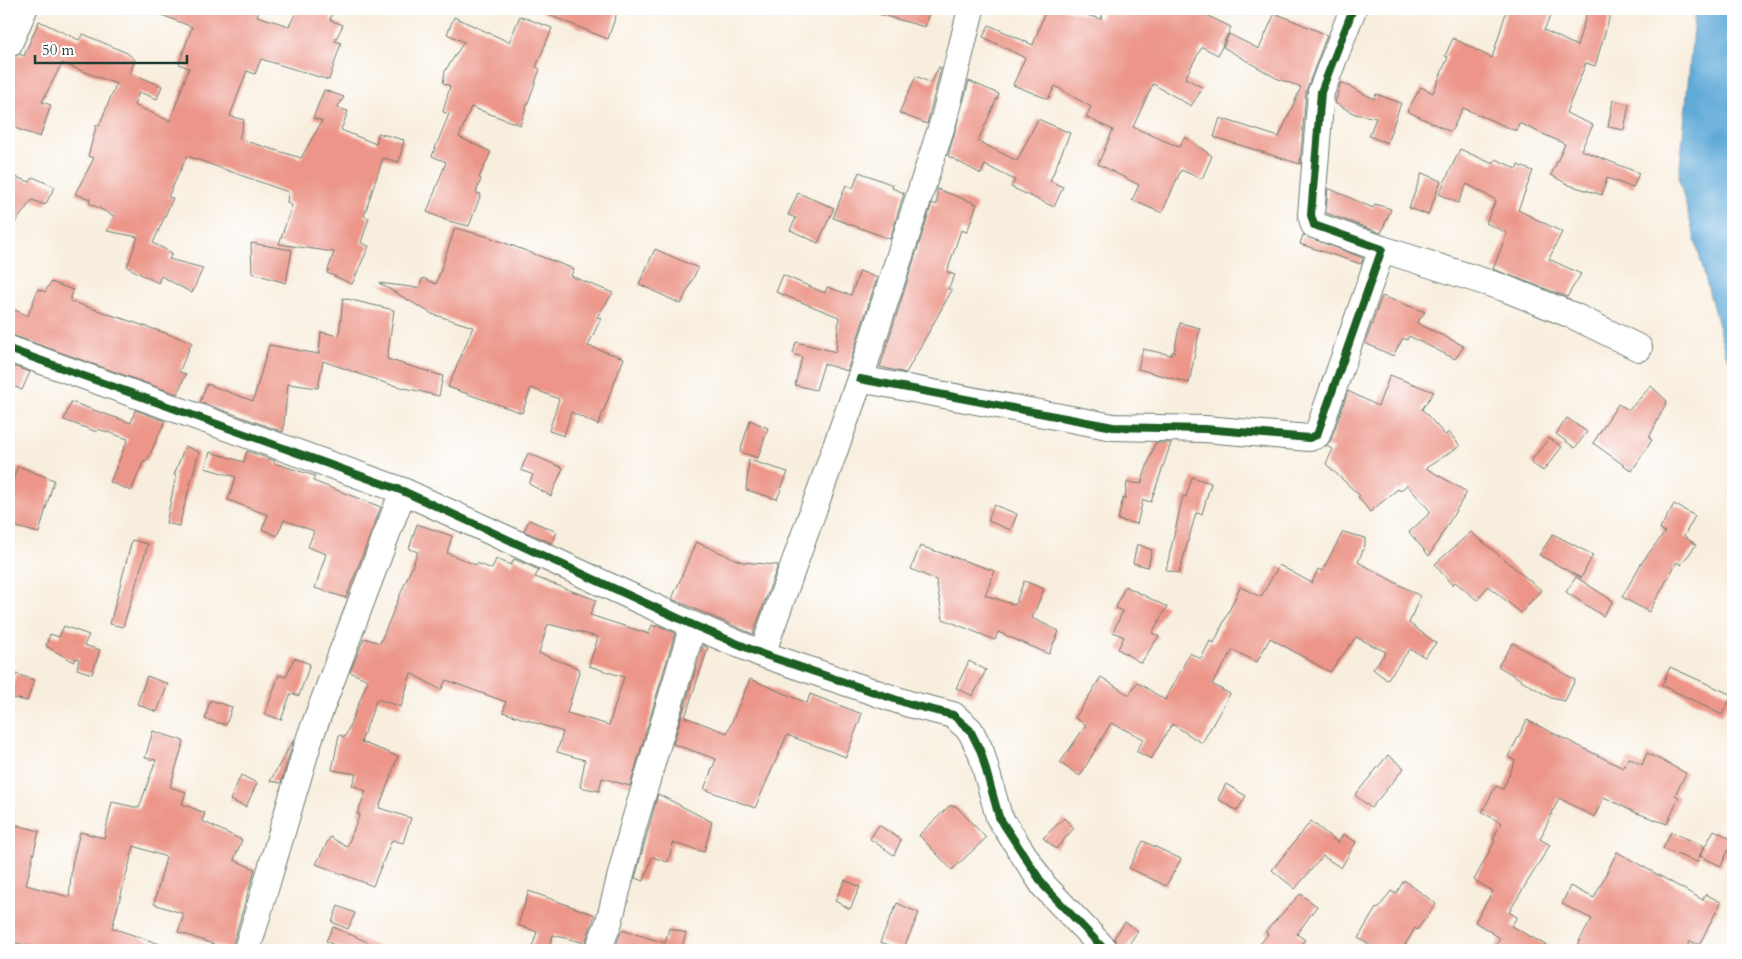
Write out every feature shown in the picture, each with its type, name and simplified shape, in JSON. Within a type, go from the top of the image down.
[{"type":"street","points":[[9,44],[24,9]]},
{"type":"street","points":[[762,654],[860,379],[944,119],[970,9]]},
{"type":"street","points":[[1353,9],[1322,92],[1311,215],[1314,225],[1504,288],[1574,316],[1639,348]]},
{"type":"street","points":[[860,379],[1113,427],[1205,429],[1309,438],[1317,435],[1321,428],[1382,249]]},
{"type":"street","points":[[9,349],[403,492],[693,625],[762,654],[909,704],[953,715],[970,730],[981,752],[999,817],[1044,886],[1105,950]]},
{"type":"street","points":[[247,950],[310,737],[403,492]]},
{"type":"street","points":[[598,950],[609,922],[633,827],[693,625]]},
{"type":"water","points":[[1695,9],[1733,9],[1733,367],[1725,352],[1679,179]]},
{"type":"building","points":[[147,9],[260,9],[257,16],[289,26],[298,9],[333,9],[330,20],[343,25],[335,41],[341,43],[329,80],[261,59],[255,74],[247,71],[230,116],[244,120],[239,139],[301,158],[322,121],[313,118],[324,90],[344,97],[337,108],[348,111],[341,130],[376,144],[378,133],[404,140],[399,162],[383,158],[364,216],[369,218],[361,243],[369,246],[352,284],[327,273],[334,252],[279,244],[292,205],[287,203],[288,192],[187,156],[168,197],[173,198],[153,243],[172,253],[169,259],[203,268],[192,293],[161,276],[158,283],[127,267],[138,237],[107,231],[114,216],[89,203],[90,199],[75,194],[94,158],[88,156],[97,124],[99,126],[116,84],[62,63],[42,102],[51,105],[40,137],[9,126],[9,59],[19,54],[24,56],[39,21],[79,40],[83,34],[127,53],[135,60],[130,73],[162,86],[157,99],[139,92],[134,105],[170,121],[189,68],[179,64],[192,27]]},
{"type":"building","points":[[534,9],[607,9],[617,12],[608,39]]},
{"type":"building","points":[[879,9],[930,9],[925,27],[878,14]]},
{"type":"building","points":[[1046,9],[1065,9],[1101,19],[1104,9],[1204,9],[1202,13],[1231,27],[1218,55],[1202,47],[1185,78],[1203,88],[1191,106],[1153,84],[1133,127],[1179,147],[1185,137],[1212,156],[1202,179],[1181,170],[1162,213],[1132,200],[1139,185],[1098,164],[1113,130],[1086,117],[1091,107],[1055,86],[1048,99],[1013,85],[1025,58],[983,37],[989,25],[1033,45]]},
{"type":"building","points":[[1507,9],[1554,9],[1544,30],[1577,46],[1588,9],[1612,9],[1595,66],[1586,63],[1566,113],[1593,125],[1581,150],[1639,173],[1633,188],[1607,178],[1602,195],[1569,185],[1551,175],[1565,144],[1519,123],[1516,131],[1463,108],[1451,132],[1407,111],[1421,87],[1433,93],[1448,57],[1445,56],[1453,38],[1492,58]]},
{"type":"building","points":[[1275,13],[1327,35],[1306,91],[1300,164],[1214,137],[1220,118],[1279,137],[1301,87],[1276,78],[1223,47],[1229,34],[1259,49]]},
{"type":"building","points":[[520,16],[552,28],[536,67],[540,69],[520,125],[471,107],[459,137],[491,152],[479,178],[481,179],[476,193],[481,194],[469,226],[448,221],[427,212],[446,162],[432,156],[449,114],[443,112],[450,86],[443,83],[445,71],[464,42],[447,34],[454,17],[509,42]]},
{"type":"building","points":[[939,67],[941,68],[927,124],[899,113],[916,76],[931,83]]},
{"type":"building","points":[[969,81],[999,94],[978,141],[1017,161],[1038,119],[1070,133],[1050,181],[1063,187],[1054,207],[1011,187],[1015,180],[985,165],[981,174],[948,156]]},
{"type":"building","points":[[1341,82],[1374,99],[1376,94],[1401,103],[1387,143],[1369,136],[1376,118],[1355,114],[1335,103]]},
{"type":"building","points":[[1613,100],[1629,104],[1624,130],[1608,127]]},
{"type":"building","points":[[1460,149],[1493,164],[1496,159],[1517,169],[1518,165],[1533,171],[1518,210],[1562,232],[1549,259],[1581,274],[1567,297],[1493,269],[1507,233],[1486,223],[1496,200],[1467,184],[1458,203],[1439,194]]},
{"type":"building","points":[[859,172],[893,185],[892,188],[904,193],[890,239],[833,218],[846,185],[853,188]]},
{"type":"building","points":[[1422,173],[1441,181],[1428,215],[1409,208]]},
{"type":"building","points":[[9,175],[30,182],[33,177],[55,187],[45,205],[32,200],[9,231]]},
{"type":"building","points":[[1328,188],[1373,208],[1375,204],[1391,209],[1381,233],[1326,213]]},
{"type":"building","points":[[937,189],[977,204],[967,232],[961,230],[947,272],[955,275],[948,289],[952,290],[906,373],[880,367],[932,203],[937,205]]},
{"type":"building","points":[[798,193],[834,208],[818,243],[790,230],[796,218],[788,215]]},
{"type":"building","points":[[455,228],[489,237],[574,269],[571,276],[613,293],[597,317],[601,318],[588,346],[624,358],[598,425],[571,412],[564,436],[549,431],[559,399],[531,388],[522,413],[448,387],[473,327],[432,314],[379,283],[419,288],[423,278],[436,284]]},
{"type":"building","points":[[1303,235],[1363,258],[1361,264],[1300,244]]},
{"type":"building","points":[[251,243],[292,250],[286,283],[252,273]]},
{"type":"building","points":[[655,249],[698,268],[681,304],[639,284]]},
{"type":"building","points":[[860,271],[877,278],[847,371],[824,364],[816,390],[795,385],[802,357],[793,354],[796,342],[836,352],[839,317],[776,292],[783,275],[825,293],[827,287],[851,295]]},
{"type":"building","points":[[51,282],[73,290],[70,301],[192,342],[179,372],[186,374],[177,394],[9,334],[9,307],[28,316],[38,289],[45,292]]},
{"type":"building","points":[[1382,296],[1425,312],[1417,323],[1464,346],[1455,359],[1409,336],[1407,340],[1403,338],[1393,356],[1365,343]]},
{"type":"building","points":[[343,298],[394,310],[387,359],[443,376],[439,396],[388,384],[323,361],[318,388],[288,384],[283,432],[200,402],[207,384],[253,401],[269,345],[319,354],[321,332],[339,336]]},
{"type":"building","points":[[1180,323],[1200,328],[1189,383],[1138,369],[1143,349],[1171,355],[1174,352]]},
{"type":"building","points":[[9,365],[30,372],[22,390],[9,384]]},
{"type":"building","points":[[1390,375],[1434,392],[1422,409],[1445,435],[1449,432],[1460,446],[1426,468],[1467,492],[1429,556],[1409,532],[1431,512],[1407,485],[1400,491],[1398,489],[1370,512],[1358,497],[1360,496],[1326,464],[1333,449],[1326,446],[1331,440],[1348,391],[1378,406]]},
{"type":"building","points":[[1651,386],[1667,401],[1649,438],[1652,440],[1632,471],[1593,443],[1618,404],[1629,410]]},
{"type":"building","points":[[71,402],[131,423],[135,410],[165,421],[147,461],[144,460],[131,491],[110,482],[128,439],[98,429],[97,432],[64,420]]},
{"type":"building","points":[[1567,418],[1587,432],[1575,448],[1556,434]]},
{"type":"building","points":[[750,420],[768,428],[758,458],[740,452]]},
{"type":"building","points":[[1549,438],[1562,447],[1543,471],[1530,462]]},
{"type":"building","points":[[1155,443],[1171,443],[1151,502],[1143,500],[1137,524],[1118,520],[1123,498],[1125,499],[1127,482],[1141,484]]},
{"type":"building","points":[[185,446],[199,452],[179,526],[166,523],[176,476],[174,475]]},
{"type":"building","points":[[247,451],[275,461],[274,463],[315,476],[313,481],[381,507],[346,598],[315,588],[326,554],[308,547],[314,531],[284,520],[277,536],[262,529],[268,515],[228,500],[236,477],[205,468],[210,452],[244,462]]},
{"type":"building","points":[[528,453],[563,468],[551,496],[529,484],[533,475],[521,470]]},
{"type":"building","points":[[749,460],[788,472],[777,499],[746,490]]},
{"type":"building","points":[[18,466],[54,480],[39,533],[9,525],[9,491]]},
{"type":"building","points":[[1192,477],[1211,483],[1202,514],[1196,513],[1179,573],[1166,570],[1183,496],[1186,497]]},
{"type":"building","points":[[1674,504],[1695,516],[1684,536],[1696,545],[1681,565],[1677,562],[1649,612],[1622,597],[1642,562],[1665,532],[1660,529]]},
{"type":"building","points":[[994,505],[1017,514],[1011,530],[988,521]]},
{"type":"building","points":[[529,520],[557,532],[552,543],[524,531]]},
{"type":"building","points":[[417,524],[452,536],[447,553],[476,565],[477,563],[492,569],[496,559],[511,565],[514,559],[539,570],[535,577],[596,600],[590,615],[649,634],[652,625],[656,627],[657,625],[675,633],[630,786],[602,778],[599,791],[580,787],[585,760],[557,752],[563,732],[503,712],[506,702],[446,680],[441,690],[411,673],[401,707],[377,699],[361,742],[398,756],[379,808],[411,818],[403,843],[392,840],[373,886],[316,864],[330,837],[347,847],[360,814],[357,814],[366,791],[352,785],[356,774],[332,770],[339,735],[345,737],[368,680],[350,672],[364,638],[380,643],[418,552],[409,549]],"holes":[[[548,624],[598,637],[589,666],[624,677],[609,725],[567,713],[580,669],[539,653]]]},
{"type":"building","points":[[1343,532],[1365,538],[1365,545],[1358,562],[1420,596],[1409,623],[1436,643],[1425,657],[1410,649],[1387,680],[1373,669],[1386,652],[1356,637],[1330,672],[1270,638],[1257,662],[1233,650],[1212,684],[1230,694],[1202,743],[1172,724],[1151,759],[1136,751],[1144,739],[1111,723],[1080,776],[1060,763],[1086,725],[1075,718],[1101,677],[1129,695],[1137,682],[1165,700],[1190,653],[1201,659],[1210,641],[1214,643],[1240,587],[1261,597],[1279,565],[1312,583],[1318,569],[1322,571]]},
{"type":"building","points":[[1471,532],[1541,590],[1521,613],[1488,586],[1477,600],[1455,582],[1452,585],[1435,564]]},
{"type":"building","points":[[1553,534],[1593,555],[1581,578],[1539,555]]},
{"type":"building","points":[[132,540],[148,544],[123,627],[110,624]]},
{"type":"building","points":[[696,542],[742,562],[778,565],[753,634],[672,599]]},
{"type":"building","points":[[1137,544],[1152,550],[1148,567],[1133,563]]},
{"type":"building","points":[[920,546],[995,571],[985,595],[1015,605],[1024,581],[1044,589],[1032,618],[1059,631],[1049,654],[998,632],[995,640],[943,619],[936,580],[911,569]]},
{"type":"building","points":[[1576,577],[1613,601],[1603,616],[1566,592]]},
{"type":"building","points":[[1125,586],[1167,607],[1152,633],[1159,636],[1141,663],[1118,649],[1124,637],[1113,632],[1123,611],[1116,608]]},
{"type":"building","points":[[64,626],[89,635],[84,645],[100,650],[92,674],[77,669],[79,659],[76,658],[74,662],[46,646],[50,634],[59,637]]},
{"type":"building","points":[[1513,643],[1575,680],[1565,701],[1551,698],[1498,666]]},
{"type":"building","points":[[703,645],[708,648],[685,717],[727,733],[750,679],[807,703],[810,694],[862,714],[846,757],[787,735],[755,808],[704,789],[716,759],[673,744]]},
{"type":"building","points":[[294,658],[310,664],[299,696],[291,693],[281,720],[265,714],[279,675],[286,677]]},
{"type":"building","points":[[969,661],[986,670],[973,696],[956,688]]},
{"type":"building","points":[[1670,667],[1732,695],[1722,715],[1662,685]]},
{"type":"building","points":[[16,674],[34,680],[27,701],[9,697]]},
{"type":"building","points":[[147,676],[168,684],[157,712],[137,704]]},
{"type":"building","points":[[210,700],[232,707],[226,725],[205,719]]},
{"type":"building","points":[[1527,720],[1623,768],[1629,758],[1642,765],[1647,753],[1686,773],[1675,795],[1679,797],[1667,824],[1634,812],[1604,797],[1594,817],[1559,798],[1540,839],[1550,845],[1509,912],[1517,917],[1511,926],[1555,950],[1494,950],[1500,938],[1475,922],[1493,891],[1474,880],[1495,841],[1493,839],[1501,823],[1482,812],[1496,786],[1503,789],[1515,761],[1508,757]]},
{"type":"building","points":[[153,731],[184,741],[170,787],[186,792],[182,804],[205,813],[202,821],[242,840],[234,860],[255,869],[231,950],[178,932],[184,914],[154,904],[166,857],[134,846],[112,928],[169,947],[168,950],[52,950],[9,942],[9,823],[39,831],[26,885],[69,897],[72,864],[80,832],[104,838],[112,802],[139,808],[156,760],[145,758]]},
{"type":"building","points":[[294,739],[281,783],[270,781]]},
{"type":"building","points":[[1388,755],[1404,768],[1371,808],[1355,795]]},
{"type":"building","points":[[241,775],[257,783],[246,807],[230,800]]},
{"type":"building","points":[[1226,784],[1246,796],[1237,811],[1218,799]]},
{"type":"building","points":[[658,794],[712,822],[704,852],[673,843],[668,862],[652,857],[644,881],[635,878]]},
{"type":"building","points":[[949,806],[956,806],[986,838],[952,870],[919,835]]},
{"type":"building","points":[[1064,818],[1074,828],[1056,849],[1043,838]]},
{"type":"building","points":[[1311,821],[1338,843],[1343,834],[1356,842],[1341,868],[1323,856],[1295,889],[1272,870]]},
{"type":"building","points":[[879,825],[901,840],[894,855],[870,839]]},
{"type":"building","points":[[1714,830],[1733,840],[1721,866],[1700,856]]},
{"type":"building","points":[[1671,832],[1704,846],[1697,862],[1663,849]]},
{"type":"building","points":[[1143,841],[1181,859],[1166,886],[1129,868]]},
{"type":"building","points":[[1617,852],[1703,900],[1705,894],[1721,902],[1699,945],[1690,941],[1685,950],[1574,950],[1592,919],[1562,904],[1570,886],[1594,898]]},
{"type":"building","points":[[845,880],[860,887],[850,909],[835,901]]},
{"type":"building","points":[[1404,880],[1436,904],[1417,930],[1415,928],[1402,950],[1378,950],[1358,938],[1376,908],[1378,909],[1391,891],[1396,894]]},
{"type":"building","points":[[529,891],[595,915],[585,943],[553,935],[548,950],[531,950],[537,932],[518,925]]},
{"type":"building","points":[[1300,894],[1317,906],[1297,934],[1305,940],[1297,950],[1255,950],[1268,934],[1265,932]]},
{"type":"building","points":[[897,903],[919,913],[903,950],[880,942]]},
{"type":"building","points":[[338,906],[355,913],[348,929],[332,922]]},
{"type":"building","points":[[1125,922],[1138,931],[1125,950],[1120,950],[1114,938]]},
{"type":"building","points":[[333,927],[386,950],[345,950],[326,941]]},
{"type":"building","points":[[669,928],[686,933],[681,950],[622,950],[615,948],[622,930],[665,943]]},
{"type":"cycle path","points":[[860,379],[1113,427],[1205,429],[1309,438],[1317,435],[1382,249],[1314,225],[1311,215],[1321,92],[1353,9]]},
{"type":"cycle path","points":[[9,349],[403,491],[693,625],[762,654],[909,704],[953,715],[970,730],[981,752],[999,817],[1044,886],[1105,950]]}]
